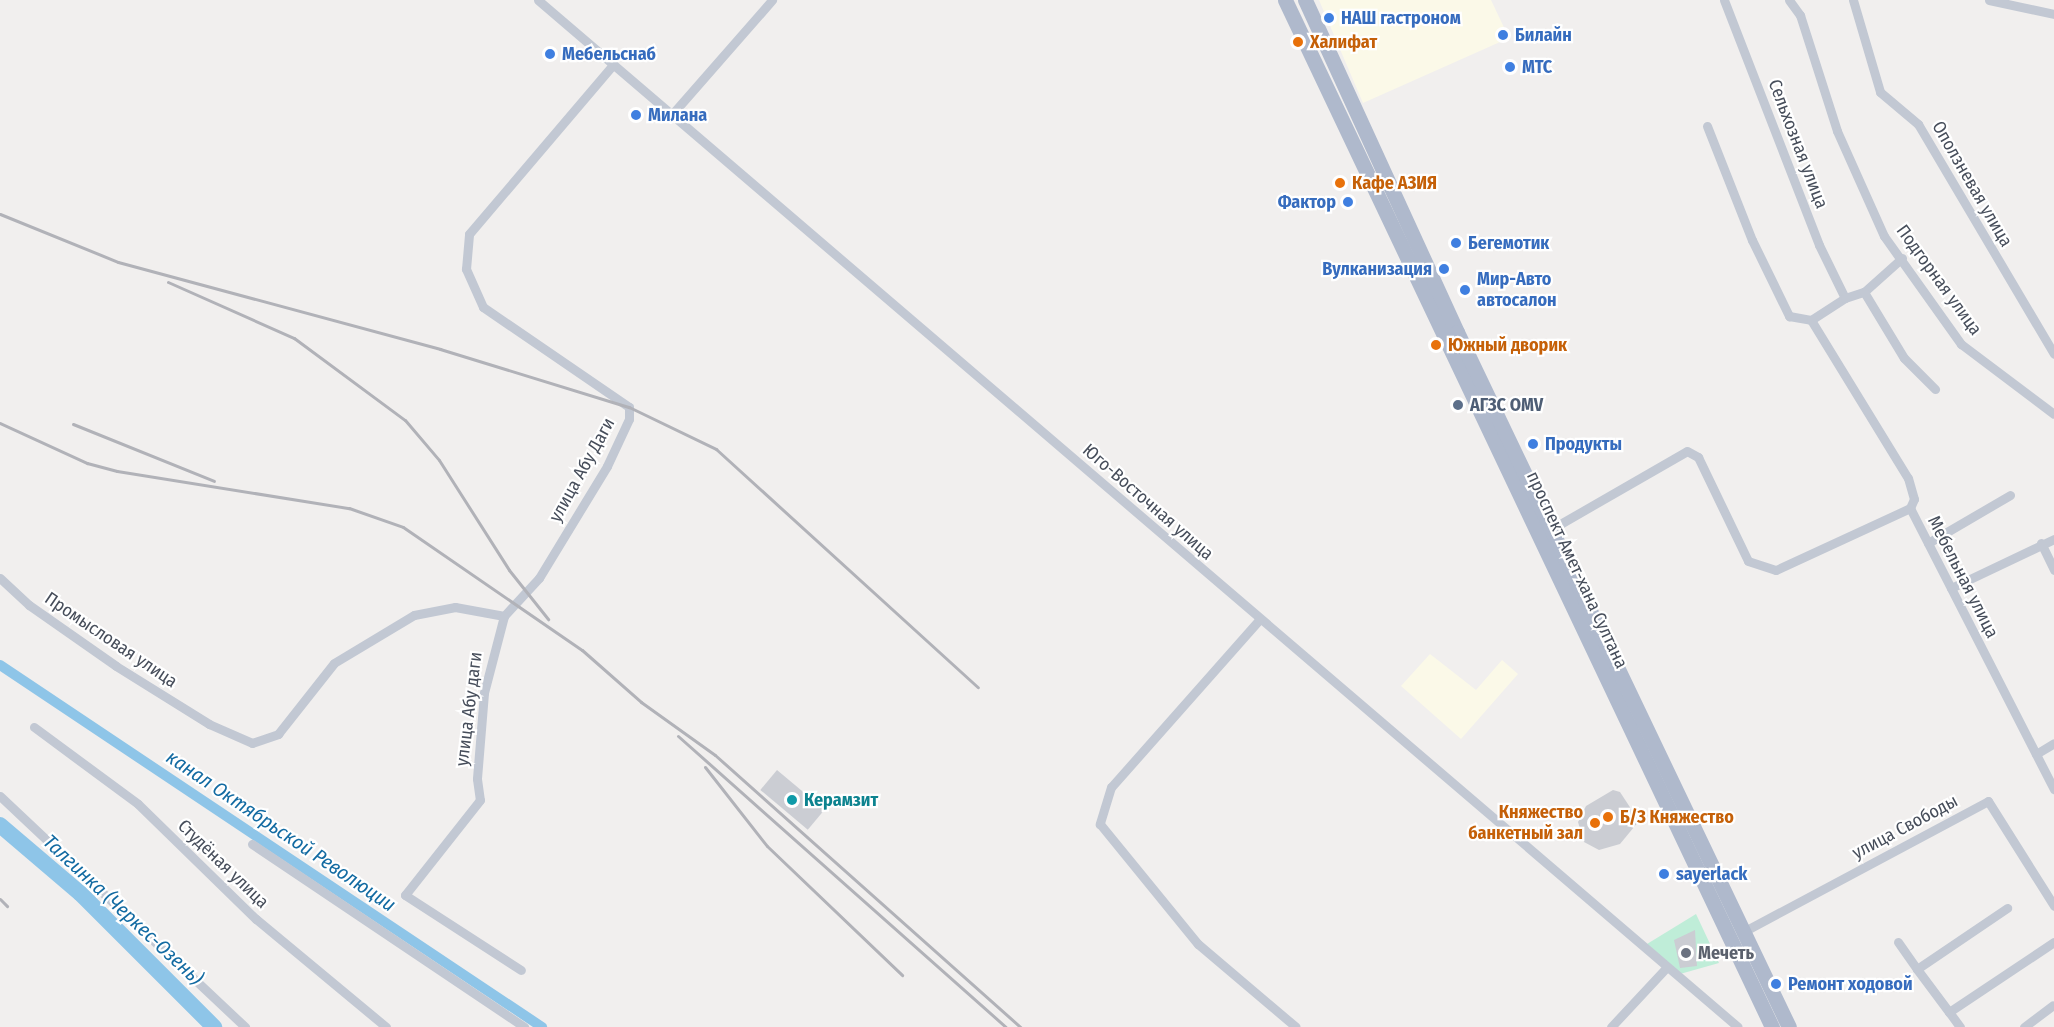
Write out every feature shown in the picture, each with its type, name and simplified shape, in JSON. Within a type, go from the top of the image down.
[{"type":"main road","name":"проспект Амет-хана Султана","points":[[1285,0],[1546,532],[1735,937],[1772,1027]]},
{"type":"main road","points":[[1305,0],[1546,532]]},
{"type":"main road","points":[[1735,937],[1789,1027]]},
{"type":"street","name":"Юго-Восточная улица","points":[[538,0],[614,65],[674,112],[1259,620],[1738,1027]]},
{"type":"street","points":[[674,112],[772,0]]},
{"type":"street","name":"Сельхозная улица","points":[[1724,0],[1819,245],[1845,298]]},
{"type":"street","name":"Подгорная улица","points":[[1789,0],[1800,15],[1837,131],[1884,236],[1902,258],[1961,344],[2054,414]]},
{"type":"street","name":"Оползневая улица","points":[[1853,0],[1880,92],[1918,124],[2054,354]]},
{"type":"street","points":[[1989,0],[2054,14]]},
{"type":"street","name":"улица Абу Даги","points":[[504,616],[546,568],[607,466],[629,419],[629,408],[483,307],[465,269],[469,234],[614,65]]},
{"type":"street","points":[[1707,126],[1752,240],[1788,316],[1811,320],[1845,298],[1864,292],[1902,258]]},
{"type":"street","points":[[1864,292],[1904,358],[1935,389]]},
{"type":"street","name":"Мебельная улица","points":[[1811,320],[1908,478],[1914,499],[1910,508],[2054,789]]},
{"type":"street","points":[[1546,532],[1687,451],[1698,457],[1748,561],[1776,570],[1910,508]]},
{"type":"street","points":[[1928,543],[2010,495]]},
{"type":"street","points":[[1951,588],[2054,538]]},
{"type":"street","points":[[2041,543],[2054,570]]},
{"type":"street","name":"Промысловая улица","points":[[0,578],[38,612],[209,724],[238,739],[266,742],[288,724],[334,663],[414,615],[455,607],[504,616]]},
{"type":"street","name":"улица Абу даги","points":[[504,616],[484,693],[477,779],[480,800],[405,895],[521,970]]},
{"type":"street","points":[[1259,620],[1111,787],[1100,824],[1198,944],[1296,1027]]},
{"type":"street","name":"Студёная улица","points":[[34,727],[138,804],[256,920],[386,1027]]},
{"type":"street","points":[[2036,754],[2054,743]]},
{"type":"street","points":[[0,796],[245,1027]]},
{"type":"street","name":"улица Свободы","points":[[1735,937],[1988,801],[2054,906]]},
{"type":"street","points":[[252,844],[524,1027]]},
{"type":"street","points":[[1917,969],[2007,908]]},
{"type":"street","points":[[1898,942],[1960,1027]]},
{"type":"street","points":[[1949,1012],[2054,942]]},
{"type":"street","points":[[1611,1027],[1667,967]]},
{"type":"street","points":[[2024,1027],[2053,1005]]},
{"type":"shaded area","points":[[1319,0],[1491,0],[1509,38],[1363,103]]},
{"type":"shaded area","points":[[1430,654],[1476,690],[1502,660],[1518,674],[1461,739],[1401,686]]},
{"type":"green space","points":[[1696,914],[1719,963],[1680,974],[1647,944]]},
{"type":"building","name":"Керамзит","points":[[777,770],[824,810],[808,830],[760,790]]},
{"type":"building","name":"Б/З Княжество","points":[[1613,790],[1620,792],[1639,821],[1620,844],[1599,850],[1584,842],[1578,822],[1586,806]]},
{"type":"building","name":"Мечеть","points":[[1695,930],[1697,966],[1680,968],[1674,940]]},
{"type":"waterway","name":"канал Октябрьской Революции","points":[[0,665],[542,1027]]},
{"type":"waterway","name":"Талгинка (Черкес-Озень)","points":[[0,825],[80,893],[214,1027]]},
{"type":"railway","points":[[0,214],[118,262],[440,349],[629,407],[716,449],[978,687]]},
{"type":"railway","points":[[168,282],[294,338],[405,420],[439,460],[509,570],[548,619]]},
{"type":"railway","points":[[0,423],[87,463],[117,471],[349,508],[403,527],[582,650],[641,702],[715,755],[1020,1027]]},
{"type":"railway","points":[[73,424],[214,481]]},
{"type":"railway","points":[[678,736],[1006,1027]]},
{"type":"railway","points":[[705,767],[767,846],[902,975]]},
{"type":"railway","points":[[0,899],[7,906]]},
{"type":"place","name":"НАШ гастроном","points":[[1329,18]]},
{"type":"place","name":"Билайн","points":[[1503,35]]},
{"type":"place","name":"Халифат","points":[[1298,42]]},
{"type":"place","name":"Мебельснаб","points":[[550,54]]},
{"type":"place","name":"МТС","points":[[1510,67]]},
{"type":"place","name":"Милана","points":[[636,115]]},
{"type":"place","name":"Кафе АЗИЯ","points":[[1340,183]]},
{"type":"place","name":"Фактор","points":[[1348,202]]},
{"type":"place","name":"Бегемотик","points":[[1456,243]]},
{"type":"place","name":"Вулканизация","points":[[1444,269]]},
{"type":"place","name":"Мир-Авто автосалон","points":[[1465,290]]},
{"type":"place","name":"Южный дворик","points":[[1436,345]]},
{"type":"place","name":"АГЗС OMV","points":[[1458,405]]},
{"type":"place","name":"Продукты","points":[[1533,444]]},
{"type":"place","name":"Керамзит","points":[[792,800]]},
{"type":"place","name":"Б/З Княжество","points":[[1608,817]]},
{"type":"place","name":"Княжество банкетный зал","points":[[1595,823]]},
{"type":"place","name":"sayerlack","points":[[1664,874]]},
{"type":"place","name":"Мечеть","points":[[1686,953]]},
{"type":"place","name":"Ремонт ходовой","points":[[1776,984]]}]
